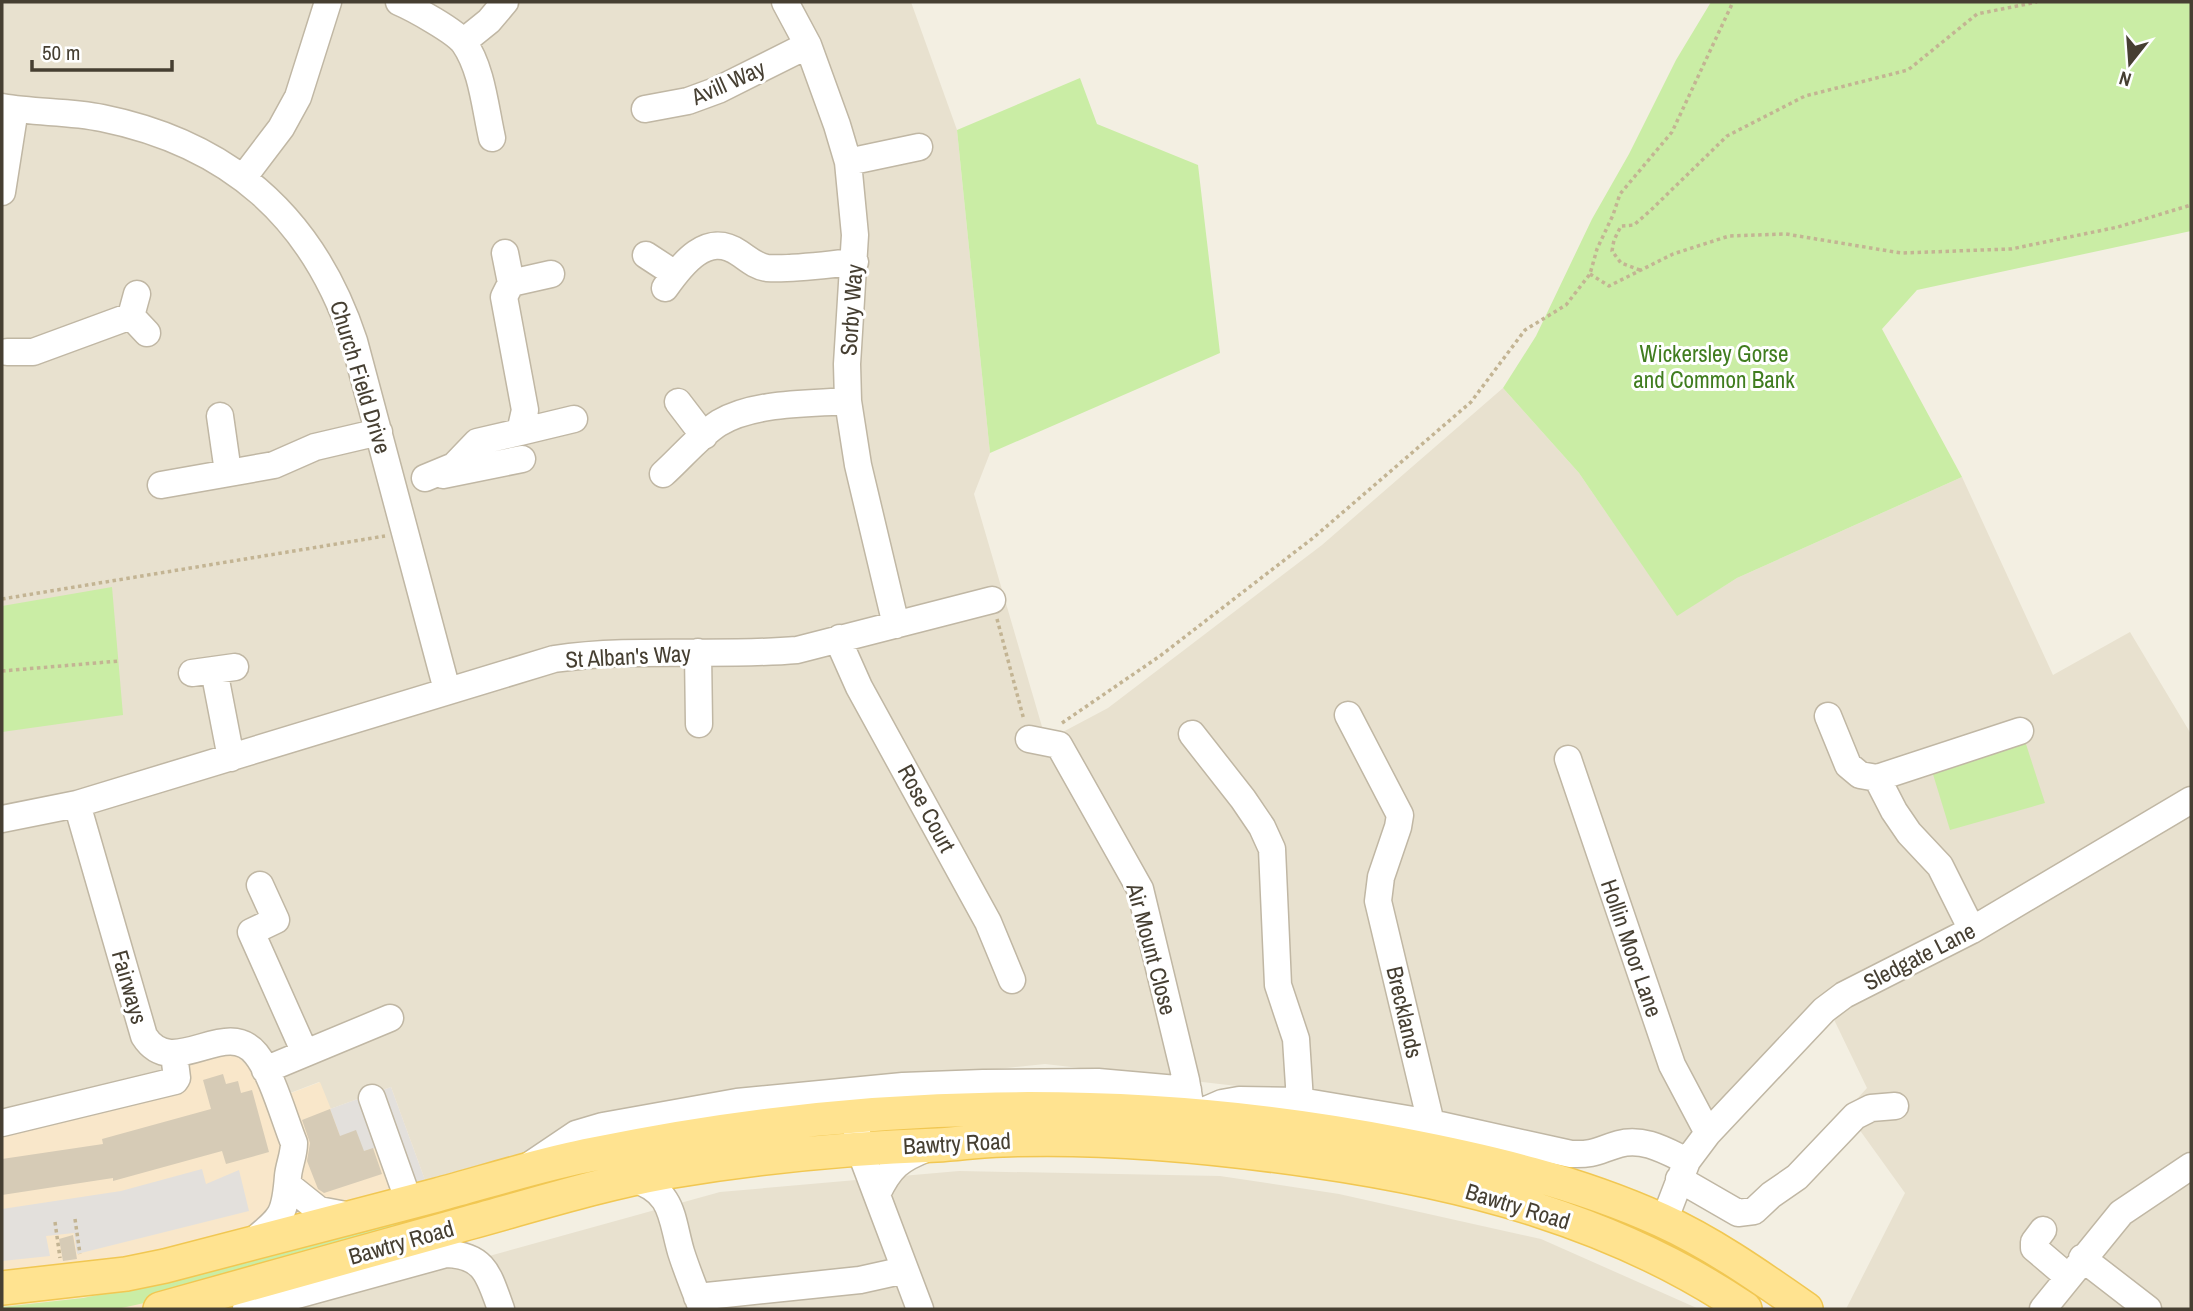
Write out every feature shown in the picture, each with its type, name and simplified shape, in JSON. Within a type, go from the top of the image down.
[{"type":"main road","name":"Bawtry Road","points":[[2,1288],[126,1275],[588,1155],[676,1138],[854,1115],[989,1108],[1190,1103],[1280,1123],[1460,1155],[1541,1176],[1664,1221],[1726,1256],[1806,1309]]},
{"type":"main road","points":[[916,1111],[928,1145]]},
{"type":"main road","name":"Bawtry Road","points":[[160,1309],[634,1179],[707,1166],[860,1148],[1051,1139],[1166,1144],[1259,1153],[1380,1170],[1528,1205],[1646,1251],[1745,1309]]},
{"type":"street","points":[[243,178],[281,128],[298,97],[328,2]]},
{"type":"street","points":[[399,2],[436,22],[463,41],[477,74],[492,138]]},
{"type":"street","points":[[463,41],[489,21],[505,2]]},
{"type":"street","name":"Sorby Way","points":[[785,2],[808,45],[848,162],[855,235],[848,401],[858,465],[896,625]]},
{"type":"street","name":"Avill Way","points":[[645,109],[688,101],[718,90],[808,45]]},
{"type":"street","points":[[2,192],[8,108]]},
{"type":"street","name":"Church Field Drive","points":[[8,108],[99,117],[149,129],[179,140],[211,156],[243,178],[274,206],[305,241],[329,278],[354,341],[447,690]]},
{"type":"street","points":[[848,162],[919,146]]},
{"type":"street","points":[[646,255],[670,281],[692,255],[703,248],[716,246],[728,247],[752,263],[767,268],[855,262]]},
{"type":"street","points":[[505,253],[512,283]]},
{"type":"street","points":[[520,432],[526,410],[503,297],[512,283],[551,274]]},
{"type":"street","points":[[4,358],[33,352],[138,314]]},
{"type":"street","points":[[663,474],[719,423],[758,409],[848,401]]},
{"type":"street","points":[[678,402],[704,436]]},
{"type":"street","points":[[219,416],[228,472]]},
{"type":"street","points":[[425,478],[454,466],[477,442],[574,419]]},
{"type":"street","points":[[161,485],[274,465],[315,447],[379,432]]},
{"type":"street","points":[[393,484],[522,459]]},
{"type":"street","name":"St Alban's Way","points":[[2,819],[76,804],[447,690],[554,660],[587,654],[769,652],[797,649],[992,600]]},
{"type":"street","name":"Rose Court","points":[[840,638],[859,687],[988,922],[1012,980]]},
{"type":"street","points":[[698,652],[699,724]]},
{"type":"street","points":[[214,670],[231,758]]},
{"type":"street","name":"Brecklands","points":[[1348,715],[1400,815],[1381,877],[1378,901],[1431,1123]]},
{"type":"street","points":[[1828,716],[1849,765],[1860,775],[1877,778],[2020,731]]},
{"type":"street","points":[[1192,734],[1243,799],[1262,827],[1272,849],[1278,985],[1296,1039],[1300,1101]]},
{"type":"street","points":[[1030,739],[1059,745]]},
{"type":"street","name":"Air Mount Close","points":[[1059,745],[1140,889],[1190,1103]]},
{"type":"street","name":"Hollin Moor Lane","points":[[1568,759],[1672,1065],[1708,1133]]},
{"type":"street","points":[[1877,778],[1909,833],[1940,866],[1972,930]]},
{"type":"street","name":"Sledgate Lane","points":[[1683,1170],[1708,1133],[1844,995],[1972,930],[2191,800]]},
{"type":"street","name":"Fairways","points":[[76,804],[144,1036],[149,1044],[160,1051],[174,1054]]},
{"type":"street","points":[[260,885],[276,920],[251,932],[305,1053]]},
{"type":"street","points":[[265,1070],[390,1018]]},
{"type":"street","points":[[2,1123],[175,1081],[177,1078],[174,1054],[223,1041],[236,1042],[256,1054],[294,1143],[289,1186],[280,1217],[248,1245]]},
{"type":"street","name":"Bawtry Road","points":[[517,1174],[576,1135],[603,1126],[737,1102],[903,1086],[1098,1082],[1190,1103],[1239,1100],[1300,1101],[1431,1123],[1571,1154],[1602,1152],[1619,1144],[1639,1142],[1683,1170],[1733,1210],[1748,1213],[1760,1207],[1771,1195],[1797,1177],[1855,1116],[1871,1108],[1895,1106]]},
{"type":"street","points":[[372,1098],[408,1202]]},
{"type":"street","points":[[854,1115],[860,1148],[920,1309]]},
{"type":"street","points":[[877,1194],[889,1170],[928,1145]]},
{"type":"street","points":[[673,1216],[678,1197],[686,1182],[707,1166]]},
{"type":"street","points":[[2043,1309],[2121,1213],[2191,1166]]},
{"type":"street","points":[[1664,1221],[1683,1170]]},
{"type":"street","points":[[634,1179],[646,1183],[668,1203],[681,1252],[700,1303],[860,1280],[905,1270]]},
{"type":"street","points":[[289,1186],[319,1210],[355,1217]]},
{"type":"street","points":[[2043,1230],[2035,1241],[2034,1248],[2148,1309]]},
{"type":"street","name":"Bawtry Road","points":[[246,1309],[277,1305],[446,1254],[462,1254],[487,1271],[501,1309]]},
{"type":"path","points":[[1059,745],[1060,724],[1160,656],[1313,538],[1471,402],[1525,330],[1566,305],[1590,274],[1597,249],[1620,194],[1671,132],[1733,2]]},
{"type":"path","points":[[1641,270],[1621,263],[1612,251],[1621,226],[1634,225],[1653,209],[1727,136],[1805,96],[1908,69],[1977,13],[2037,2]]},
{"type":"path","points":[[1590,274],[1609,286],[1673,254],[1729,236],[1786,234],[1901,254],[2011,249],[2118,227],[2191,205]]},
{"type":"path","points":[[2,599],[404,533]]},
{"type":"path","points":[[992,600],[1030,739]]},
{"type":"path","points":[[2,671],[118,662]]},
{"type":"path","points":[[75,1219],[81,1259]]},
{"type":"path","points":[[54,1222],[61,1263]]},
{"type":"shaded area","points":[[2,2],[911,2],[957,130],[990,453],[974,494],[1045,737],[1059,734],[1108,708],[1322,545],[1503,388],[1579,473],[1677,615],[1737,578],[1962,477],[2053,675],[2130,632],[2191,734],[2191,1309],[1846,1309],[1905,1193],[1846,1111],[1867,1088],[1825,1001],[1686,1143],[1631,1135],[1573,1145],[1315,1095],[1045,1064],[729,1097],[425,1180],[391,1087],[330,1109],[319,1082],[264,1103],[253,1072],[153,1079],[2,1110]]},
{"type":"shaded area","points":[[221,1054],[237,1056],[253,1072],[265,1103],[320,1082],[331,1109],[391,1087],[425,1180],[464,1263],[278,1309],[2,1309],[2,1110],[153,1079]]},
{"type":"shaded area","points":[[391,1087],[425,1180],[389,1188],[375,1148],[364,1151],[340,1136],[330,1109]]},
{"type":"shaded area","points":[[202,1169],[206,1184],[239,1170],[249,1211],[77,1254],[74,1233],[46,1236],[50,1256],[2,1261],[2,1209],[121,1191]]},
{"type":"shaded area","points":[[959,1171],[1220,1176],[1339,1194],[1541,1239],[1699,1309],[278,1309],[464,1263],[720,1192]]},
{"type":"green space","name":"Wickersley Gorse and Common Bank","points":[[1711,2],[2191,2],[2191,231],[1917,290],[1882,329],[1962,477],[1737,578],[1677,616],[1579,473],[1503,388],[1536,336],[1592,219],[1629,154],[1676,60]]},
{"type":"green space","points":[[1080,78],[1097,124],[1198,165],[1220,353],[990,453],[957,130]]},
{"type":"green space","points":[[112,587],[123,715],[2,732],[2,606]]},
{"type":"green space","points":[[2025,741],[2045,803],[1950,830],[1932,771]]},
{"type":"green space","points":[[487,1194],[491,1208],[181,1295],[117,1309],[2,1309],[83,1298],[166,1281]]},
{"type":"building","points":[[223,1074],[226,1084],[238,1081],[241,1093],[252,1090],[269,1152],[226,1164],[222,1151],[113,1181],[113,1178],[2,1195],[2,1159],[103,1144],[102,1139],[211,1109],[203,1080]]},
{"type":"building","points":[[330,1109],[340,1136],[356,1130],[364,1151],[373,1148],[382,1174],[324,1193],[318,1189],[307,1161],[310,1143],[302,1120]]},
{"type":"building","points":[[73,1235],[77,1259],[63,1261],[59,1239]]}]
